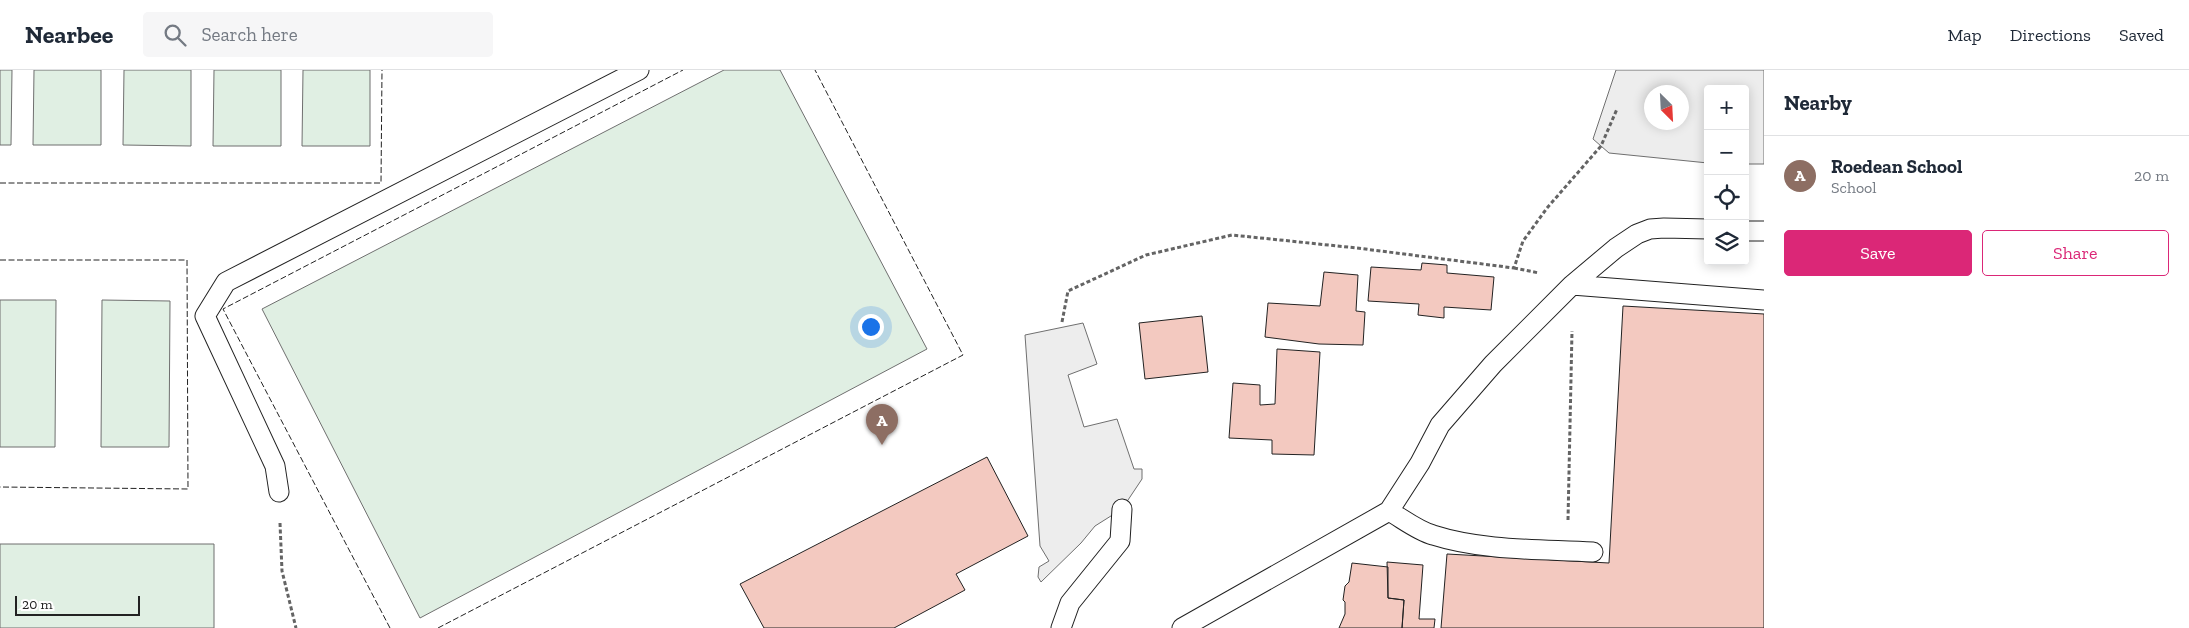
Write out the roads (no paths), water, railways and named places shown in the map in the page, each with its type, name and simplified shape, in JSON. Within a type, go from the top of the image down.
[{"type":"lane","points":[[279,492],[275,466],[205,316],[226,282],[638,70]]},
{"type":"lane","points":[[1182,628],[1389,511],[1420,462],[1440,425],[1493,364],[1568,289],[1616,248],[1637,234],[1650,229],[1704,229]]},
{"type":"lane","points":[[1749,231],[1764,232]]},
{"type":"lane","points":[[1568,289],[1764,300]]},
{"type":"lane","points":[[1061,628],[1070,603],[1120,541],[1122,509]]},
{"type":"lane","points":[[1389,511],[1431,535],[1506,548],[1592,552]]},
{"type":"place","name":"Roedean School","points":[[882,445]]}]
